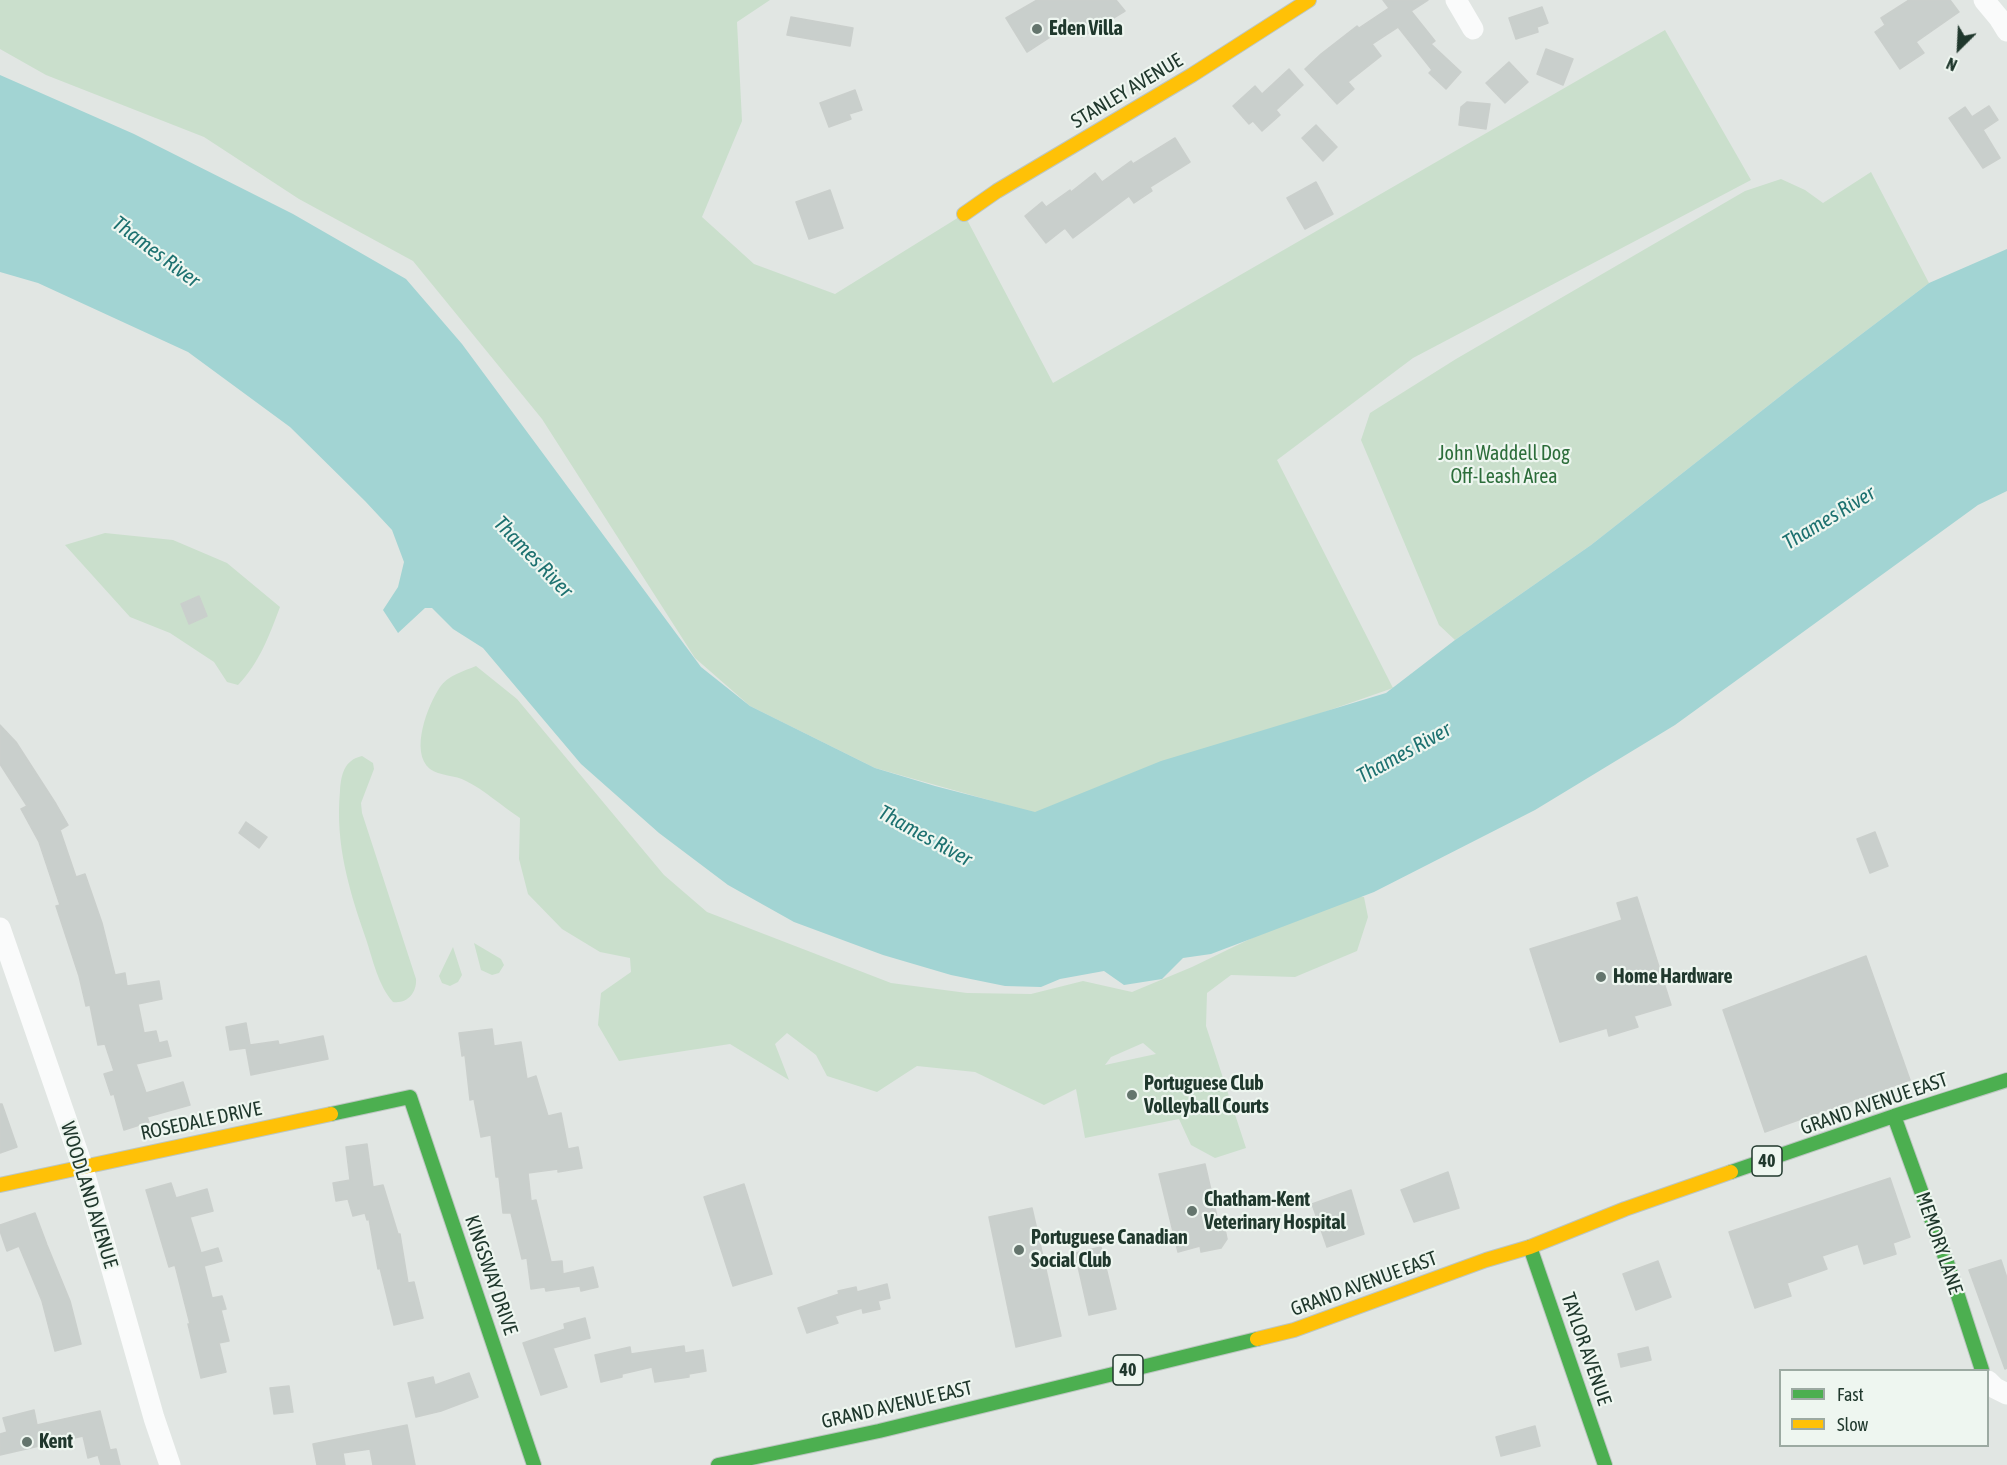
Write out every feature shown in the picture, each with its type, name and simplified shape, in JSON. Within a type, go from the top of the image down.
[{"type":"street","name":"STANLEY AVENUE","points":[[964,214],[998,191],[1192,75],[1309,0]]},
{"type":"street","points":[[1456,0],[1473,28]]},
{"type":"street","points":[[1983,0],[2007,31]]},
{"type":"street","name":"WOODLAND AVENUE","points":[[0,928],[83,1168],[154,1418],[170,1465]]},
{"type":"street","name":"GRAND AVENUE EAST","points":[[718,1465],[879,1431],[1294,1330],[1486,1260],[1530,1247],[1625,1209],[1894,1116],[2007,1080]]},
{"type":"street","name":"ROSEDALE DRIVE","points":[[0,1185],[410,1097]]},
{"type":"street","name":"KINGSWAY DRIVE","points":[[410,1097],[534,1465]]},
{"type":"street","name":"MEMORY LANE","points":[[1894,1116],[1946,1261],[1981,1369]]},
{"type":"street","name":"TAYLOR AVENUE","points":[[1530,1247],[1605,1465]]},
{"type":"street","points":[[1989,1382],[2007,1394]]},
{"type":"green space","points":[[0,0],[770,0],[737,22],[742,121],[702,217],[754,264],[835,294],[964,214],[1053,383],[1665,30],[1751,180],[1413,358],[1277,460],[1393,688],[1035,813],[875,768],[750,706],[695,658],[542,419],[413,261],[299,199],[204,137],[46,75],[0,49]]},
{"type":"green space","name":"John Waddell Dog Off-Leash Area","points":[[1871,172],[1929,283],[1797,383],[1591,545],[1455,640],[1439,625],[1361,440],[1370,413],[1456,359],[1745,191],[1781,179],[1805,190],[1823,203]]},
{"type":"green space","points":[[105,533],[173,540],[227,563],[280,607],[258,658],[238,685],[227,682],[214,662],[170,633],[130,617],[65,545]]},
{"type":"green space","points":[[476,666],[517,699],[664,875],[707,912],[891,983],[967,993],[1031,994],[1083,981],[1132,992],[1192,967],[1343,894],[1364,897],[1368,917],[1357,951],[1295,977],[1231,975],[1207,993],[1206,1026],[1246,1148],[1215,1158],[1191,1145],[1179,1119],[1085,1138],[1076,1089],[1044,1105],[975,1072],[917,1066],[877,1092],[827,1076],[816,1055],[787,1033],[775,1044],[789,1080],[730,1044],[619,1061],[598,1025],[601,993],[631,972],[630,958],[600,952],[562,929],[528,894],[519,859],[520,818],[473,784],[434,771],[424,761],[421,752],[423,728],[435,695],[447,680]],"holes":[[[1143,1043],[1156,1054],[1105,1065],[1111,1057]]]},
{"type":"green space","points":[[362,756],[373,763],[374,769],[361,803],[362,813],[416,979],[413,993],[407,999],[398,1002],[393,1002],[376,972],[354,903],[342,848],[339,811],[341,779],[347,765]]},
{"type":"green space","points":[[474,943],[501,959],[504,965],[499,973],[492,975],[481,970]]},
{"type":"green space","points":[[453,947],[462,975],[458,982],[450,986],[442,983],[439,976]]},
{"type":"water","name":"Thames River","points":[[0,75],[134,134],[293,214],[406,279],[462,344],[701,667],[750,706],[875,768],[1035,812],[1161,761],[1386,693],[1455,640],[1591,545],[1797,383],[1929,283],[2007,249],[2007,491],[1978,505],[1675,725],[1535,810],[1374,892],[1211,954],[1183,958],[1162,979],[1124,985],[1104,971],[1060,979],[1041,987],[1005,986],[951,975],[883,955],[794,922],[728,885],[659,833],[581,764],[483,648],[453,629],[432,608],[425,608],[398,633],[383,610],[398,587],[404,562],[392,530],[290,427],[188,352],[38,283],[0,272]]},
{"type":"building","name":"Eden Villa","points":[[1037,0],[1116,0],[1125,11],[1082,37],[1073,22],[1027,52],[1006,18]]},
{"type":"building","points":[[1383,0],[1428,0],[1411,11],[1435,41],[1431,44],[1461,72],[1446,89],[1429,73],[1432,70],[1398,27],[1372,44],[1381,56],[1348,82],[1354,89],[1337,104],[1305,69],[1357,26],[1359,28],[1389,8]]},
{"type":"building","points":[[1909,0],[1950,0],[1959,12],[1916,42],[1924,53],[1900,69],[1875,32],[1885,25],[1881,18]]},
{"type":"building","points":[[1542,7],[1548,23],[1537,27],[1538,32],[1516,39],[1509,18]]},
{"type":"building","points":[[791,17],[853,28],[850,46],[787,35]]},
{"type":"building","points":[[1546,49],[1573,59],[1563,85],[1537,74]]},
{"type":"building","points":[[1509,62],[1528,82],[1505,103],[1486,83]]},
{"type":"building","points":[[1289,69],[1303,85],[1276,110],[1280,115],[1262,131],[1253,121],[1249,124],[1233,106],[1255,86],[1262,94]]},
{"type":"building","points":[[855,90],[862,110],[849,114],[851,119],[829,127],[820,103]]},
{"type":"building","points":[[1467,102],[1490,104],[1486,129],[1459,125],[1461,107]]},
{"type":"building","points":[[1989,106],[1998,120],[1983,130],[2000,158],[1983,168],[1949,118],[1965,107],[1972,117]]},
{"type":"building","points":[[1316,125],[1337,147],[1323,161],[1302,138]]},
{"type":"building","points":[[1175,138],[1190,162],[1150,187],[1152,191],[1134,203],[1129,196],[1073,238],[1065,228],[1046,243],[1025,216],[1042,202],[1046,207],[1070,190],[1071,192],[1095,173],[1102,182],[1131,161],[1133,164]]},
{"type":"building","points":[[1316,182],[1333,214],[1305,229],[1287,198]]},
{"type":"building","points":[[830,190],[843,228],[809,239],[796,202]]},
{"type":"building","points":[[199,596],[207,616],[189,624],[181,604]]},
{"type":"building","points":[[0,725],[16,742],[68,825],[60,830],[76,877],[85,874],[102,923],[115,975],[125,973],[127,986],[159,981],[162,999],[138,1004],[144,1033],[156,1031],[159,1043],[167,1041],[171,1056],[136,1064],[146,1093],[183,1082],[190,1105],[147,1117],[149,1122],[124,1130],[114,1094],[111,1095],[104,1074],[114,1071],[105,1044],[98,1045],[90,1005],[86,1006],[79,976],[56,906],[60,905],[39,842],[21,809],[27,806],[0,764]]},
{"type":"building","points":[[246,822],[267,837],[259,848],[239,833]]},
{"type":"building","points":[[1875,832],[1888,866],[1870,873],[1857,839]]},
{"type":"building","name":"Home Hardware","points":[[1637,897],[1671,1005],[1634,1016],[1638,1027],[1609,1036],[1607,1028],[1560,1042],[1530,949],[1622,920],[1617,903]]},
{"type":"building","points":[[1866,956],[1910,1080],[1765,1132],[1723,1010]]},
{"type":"building","points":[[246,1023],[250,1045],[278,1041],[279,1045],[323,1036],[328,1059],[251,1075],[246,1048],[230,1050],[226,1027]]},
{"type":"building","points":[[492,1029],[494,1046],[521,1042],[527,1079],[536,1076],[548,1116],[561,1113],[568,1149],[578,1147],[582,1168],[528,1173],[531,1201],[536,1200],[551,1262],[562,1261],[563,1274],[593,1267],[598,1287],[581,1291],[580,1286],[546,1291],[545,1287],[531,1289],[527,1258],[522,1259],[511,1213],[503,1213],[491,1135],[481,1137],[474,1099],[470,1100],[465,1055],[462,1056],[459,1033]]},
{"type":"building","points":[[0,1104],[2,1104],[17,1147],[0,1153]]},
{"type":"building","points":[[367,1144],[373,1187],[383,1185],[398,1234],[400,1234],[408,1283],[414,1282],[423,1318],[394,1325],[380,1268],[378,1269],[369,1219],[367,1220],[365,1213],[353,1216],[348,1199],[336,1201],[333,1183],[350,1180],[346,1147]]},
{"type":"building","name":"Chatham-Kent Veterinary Hospital","points":[[1205,1164],[1218,1221],[1223,1220],[1227,1239],[1221,1248],[1201,1252],[1200,1246],[1178,1252],[1159,1174]]},
{"type":"building","points":[[1448,1172],[1459,1208],[1414,1222],[1401,1190]]},
{"type":"building","points":[[1890,1178],[1910,1237],[1893,1243],[1896,1254],[1864,1264],[1858,1244],[1822,1256],[1827,1269],[1787,1283],[1791,1296],[1755,1308],[1729,1232]]},
{"type":"building","points":[[171,1183],[176,1198],[207,1189],[213,1211],[190,1217],[201,1253],[218,1248],[222,1261],[204,1266],[212,1298],[222,1296],[226,1309],[221,1310],[229,1341],[219,1343],[226,1372],[201,1378],[175,1265],[169,1267],[146,1190]]},
{"type":"building","points":[[744,1184],[772,1274],[733,1286],[704,1197]]},
{"type":"building","points":[[1351,1190],[1364,1234],[1327,1247],[1312,1204]]},
{"type":"building","name":"Portuguese Canadian Social Club","points":[[1032,1208],[1061,1336],[1016,1347],[989,1217]]},
{"type":"building","points":[[35,1213],[70,1301],[81,1344],[55,1351],[42,1301],[19,1246],[7,1251],[0,1231],[0,1225]]},
{"type":"building","points":[[1101,1247],[1116,1309],[1089,1315],[1075,1253]]},
{"type":"building","points":[[2001,1260],[2007,1278],[2007,1368],[2005,1369],[1969,1270]]},
{"type":"building","points":[[1658,1261],[1671,1297],[1636,1310],[1623,1274]]},
{"type":"building","points":[[887,1284],[890,1298],[878,1301],[880,1309],[863,1313],[862,1308],[835,1316],[838,1323],[807,1333],[798,1308],[839,1294],[838,1291],[856,1287],[857,1292]]},
{"type":"building","points":[[585,1318],[590,1338],[553,1348],[567,1387],[541,1395],[523,1343],[565,1329],[564,1324]]},
{"type":"building","points":[[684,1346],[685,1353],[703,1350],[706,1371],[689,1374],[689,1377],[655,1382],[652,1367],[601,1382],[595,1355],[630,1347],[631,1354]]},
{"type":"building","points":[[1648,1347],[1651,1360],[1621,1367],[1618,1354]]},
{"type":"building","points":[[469,1373],[478,1397],[441,1411],[416,1417],[408,1383],[433,1377],[435,1385]]},
{"type":"building","points":[[289,1386],[293,1412],[274,1414],[270,1388]]},
{"type":"building","name":"Kent","points":[[34,1410],[37,1425],[100,1411],[110,1450],[116,1449],[120,1465],[101,1465],[98,1455],[88,1458],[83,1436],[0,1455],[0,1434],[7,1432],[3,1418]]},
{"type":"building","points":[[407,1425],[415,1465],[373,1465],[370,1449],[343,1453],[345,1465],[317,1465],[313,1444]]},
{"type":"building","points":[[1535,1426],[1540,1446],[1501,1456],[1496,1437]]},
{"type":"traffic: fast","points":[[1731,1172],[2007,1080]]},
{"type":"traffic: fast","points":[[331,1114],[410,1097],[534,1465]]},
{"type":"traffic: fast","points":[[1894,1116],[1950,1271],[1982,1369]]},
{"type":"traffic: fast","points":[[1530,1247],[1605,1465]]},
{"type":"traffic: fast","points":[[718,1465],[879,1431],[1257,1339]]},
{"type":"traffic: slow","points":[[964,214],[997,191],[1192,75],[1309,0]]},
{"type":"traffic: slow","points":[[0,1185],[331,1114]]},
{"type":"traffic: slow","points":[[1257,1339],[1294,1330],[1486,1260],[1530,1247],[1625,1209],[1731,1172]]},
{"type":"place","name":"Eden Villa","points":[[1037,29]]},
{"type":"place","name":"Home Hardware","points":[[1601,977]]},
{"type":"place","name":"Portuguese Club Volleyball Courts","points":[[1132,1095]]},
{"type":"place","name":"Chatham-Kent Veterinary Hospital","points":[[1192,1211]]},
{"type":"place","name":"Portuguese Canadian Social Club","points":[[1019,1250]]},
{"type":"place","name":"Kent","points":[[27,1442]]}]
